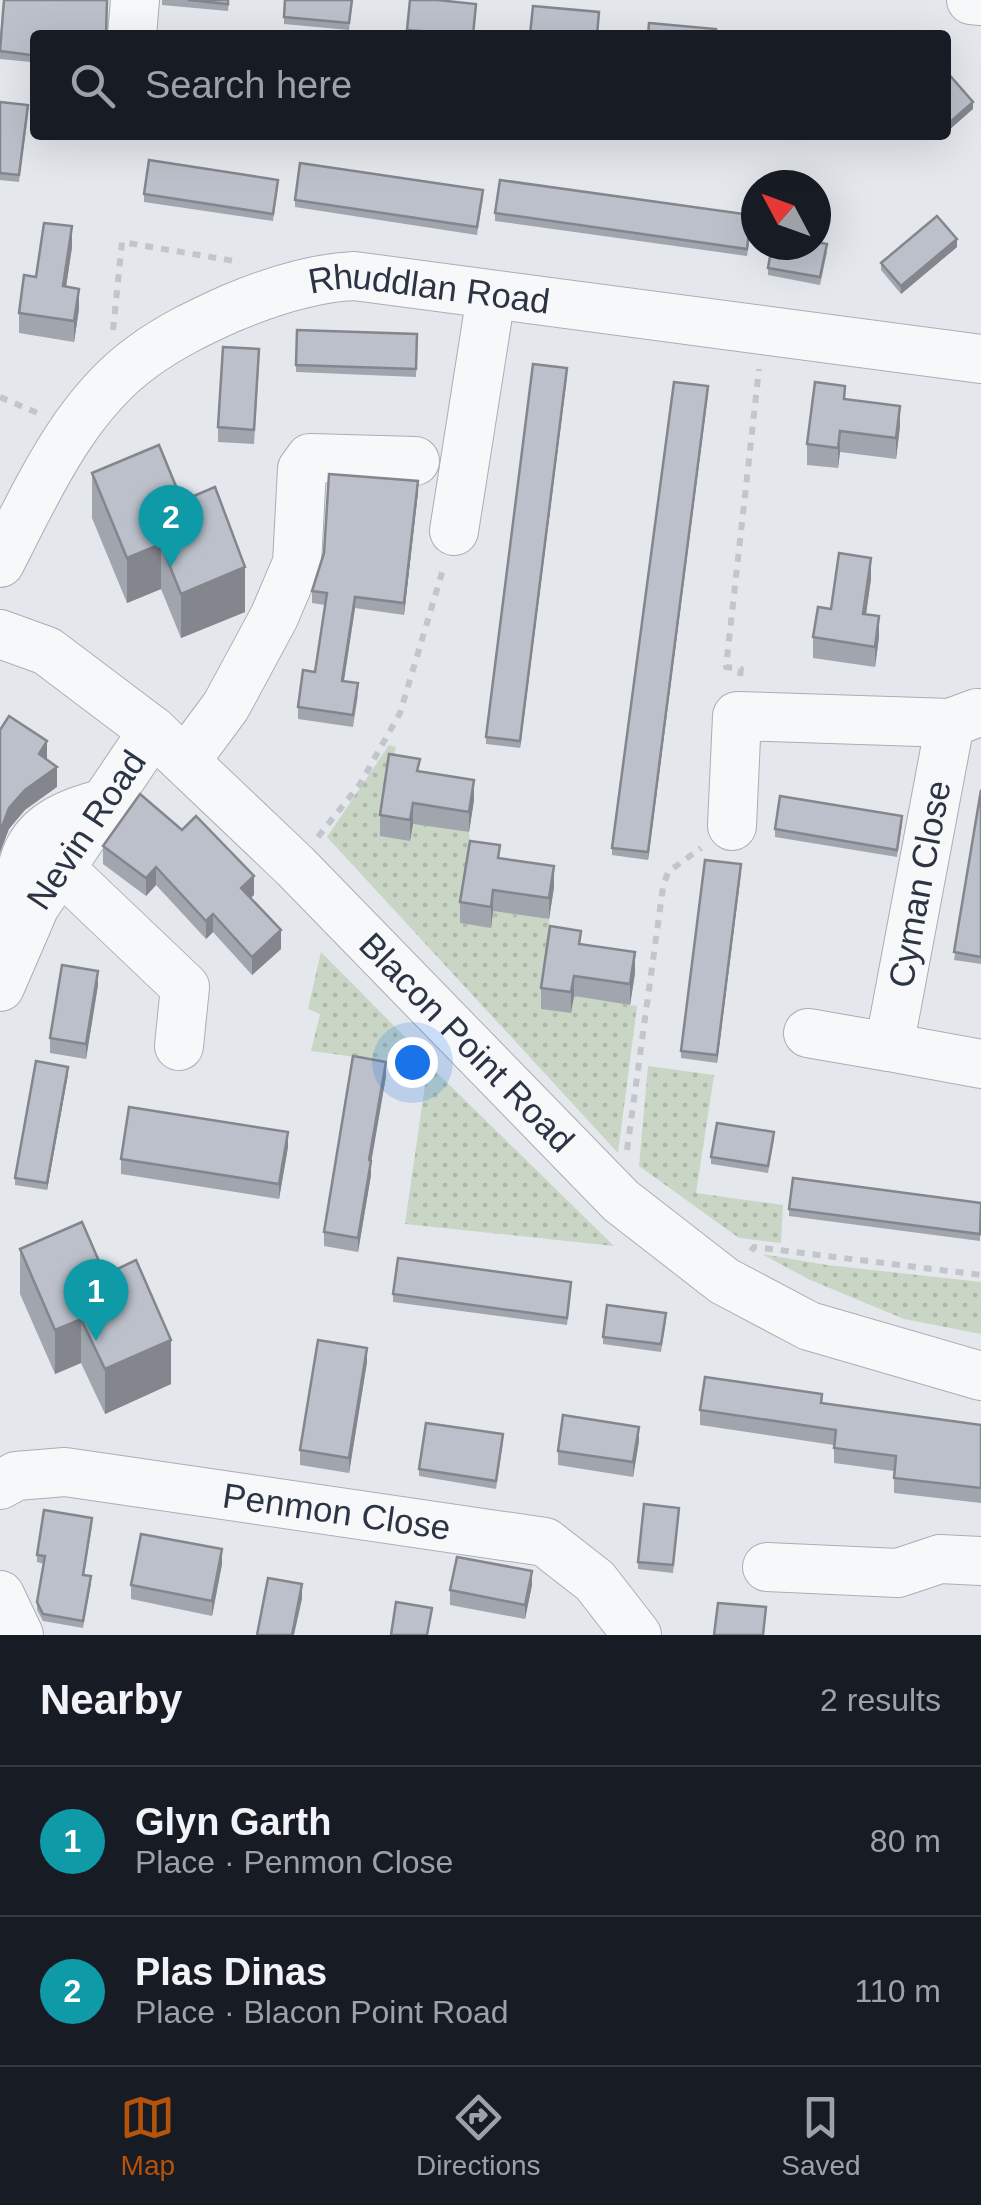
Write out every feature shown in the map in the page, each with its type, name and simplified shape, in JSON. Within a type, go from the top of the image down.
[{"type":"street","points":[[132,30],[135,0]]},
{"type":"street","points":[[972,0],[981,1]]},
{"type":"street","name":"Rhuddlan Road","points":[[0,563],[56,454],[72,430],[128,369],[182,330],[252,299],[324,278],[354,276],[981,359]]},
{"type":"street","points":[[454,532],[491,296]]},
{"type":"street","name":"Nevin Road","points":[[0,987],[35,906],[104,802],[169,745],[226,706],[274,618],[296,563],[302,469],[310,458],[415,461]]},
{"type":"street","name":"Blacon Point Road","points":[[0,634],[47,651],[169,745],[295,866],[621,1201],[724,1281],[809,1326],[981,1376]]},
{"type":"street","points":[[732,826],[738,701],[965,717]]},
{"type":"street","name":"Cyman Close","points":[[890,1048],[965,717]]},
{"type":"street","points":[[22,936],[17,888],[22,862],[33,844],[60,817],[104,802]]},
{"type":"street","points":[[60,868],[185,988],[179,1046]]},
{"type":"street","points":[[808,1033],[981,1064]]},
{"type":"street","name":"Penmon Close","points":[[0,1485],[16,1476],[66,1472],[545,1542],[595,1581],[638,1635]]},
{"type":"street","points":[[766,1567],[898,1572],[940,1559],[981,1561]]},
{"type":"path","points":[[128,369],[110,367],[122,242],[273,268],[290,288]]},
{"type":"path","points":[[738,701],[740,669],[726,666],[755,392],[765,333]]},
{"type":"path","points":[[295,866],[360,784],[400,713],[454,532]]},
{"type":"path","points":[[621,1201],[663,887],[668,872],[705,845],[720,844],[732,826]]},
{"type":"path","points":[[746,1255],[754,1247],[981,1274]]},
{"type":"green space","points":[[389,745],[396,747],[389,775],[410,841],[413,824],[469,832],[470,861],[493,911],[549,919],[550,947],[571,1013],[574,996],[637,1006],[618,1153],[327,837]]},
{"type":"green space","points":[[321,952],[414,1046],[410,1064],[311,1051],[320,1014],[308,1009]]},
{"type":"green space","points":[[428,1064],[614,1246],[405,1224]]},
{"type":"green space","points":[[648,1066],[714,1075],[696,1193],[783,1205],[781,1243],[739,1238],[639,1166]]},
{"type":"green space","points":[[762,1254],[981,1282],[981,1334],[904,1319],[808,1279]]},
{"type":"building","points":[[4,0],[107,0],[106,30],[30,30],[30,55],[0,51]]},
{"type":"building","points":[[188,0],[228,0],[228,4]]},
{"type":"building","points":[[285,0],[352,0],[349,23],[284,17]]},
{"type":"building","points":[[410,0],[476,4],[473,30],[407,30]]},
{"type":"building","points":[[533,6],[599,12],[597,30],[531,30]]},
{"type":"building","points":[[649,23],[716,29],[716,30],[648,30]]},
{"type":"building","points":[[951,77],[973,102],[951,121]]},
{"type":"building","points":[[0,102],[28,105],[19,175],[0,173]]},
{"type":"building","points":[[149,160],[278,180],[273,214],[144,194]]},
{"type":"building","points":[[300,163],[483,190],[477,227],[295,200]]},
{"type":"building","points":[[500,180],[741,214],[741,248],[495,213]]},
{"type":"building","points":[[937,216],[957,239],[901,286],[881,263]]},
{"type":"building","points":[[44,223],[72,226],[63,286],[79,289],[74,321],[19,313],[24,275],[36,277]]},
{"type":"building","points":[[769,260],[824,260],[820,277],[768,268]]},
{"type":"building","points":[[297,330],[417,334],[416,369],[296,365]]},
{"type":"building","points":[[223,347],[259,349],[254,430],[218,427]]},
{"type":"building","points":[[533,364],[567,368],[520,741],[486,737]]},
{"type":"building","points":[[674,382],[708,386],[648,852],[612,848]]},
{"type":"building","points":[[815,382],[845,386],[844,399],[900,406],[896,438],[840,431],[838,448],[807,444]]},
{"type":"building","points":[[159,445],[182,501],[215,487],[245,567],[181,594],[161,544],[127,558],[92,473]]},
{"type":"building","points":[[329,474],[418,481],[404,603],[355,597],[342,681],[358,683],[353,715],[298,707],[303,670],[315,672],[327,593],[312,591],[324,553]]},
{"type":"building","points":[[839,553],[871,558],[863,614],[879,616],[875,647],[813,637],[818,607],[831,609]]},
{"type":"building","points":[[9,716],[47,741],[39,754],[57,767],[25,790],[9,808],[0,832],[0,730]]},
{"type":"building","points":[[389,754],[420,759],[417,771],[474,780],[469,812],[413,803],[410,820],[380,815]]},
{"type":"building","points":[[981,790],[981,957],[954,952]]},
{"type":"building","points":[[140,794],[182,830],[196,816],[254,876],[241,888],[281,930],[252,957],[213,914],[206,921],[156,867],[146,878],[103,846]]},
{"type":"building","points":[[780,796],[902,816],[897,850],[775,829]]},
{"type":"building","points":[[470,841],[500,845],[498,858],[554,866],[549,898],[493,890],[491,907],[460,902]]},
{"type":"building","points":[[705,860],[741,864],[717,1055],[681,1051]]},
{"type":"building","points":[[550,926],[581,931],[579,944],[635,952],[630,984],[574,976],[571,992],[541,988]]},
{"type":"building","points":[[62,965],[98,971],[86,1044],[50,1038]]},
{"type":"building","points":[[353,1056],[386,1062],[358,1238],[324,1232]]},
{"type":"building","points":[[36,1061],[68,1067],[47,1183],[15,1178]]},
{"type":"building","points":[[129,1107],[288,1132],[279,1184],[121,1159]]},
{"type":"building","points":[[717,1123],[774,1132],[768,1166],[711,1157]]},
{"type":"building","points":[[793,1178],[981,1203],[980,1234],[789,1209]]},
{"type":"building","points":[[82,1222],[105,1275],[136,1260],[171,1340],[105,1369],[81,1319],[55,1330],[20,1249]]},
{"type":"building","points":[[398,1258],[571,1282],[567,1318],[393,1294]]},
{"type":"building","points":[[607,1305],[666,1313],[661,1344],[603,1337]]},
{"type":"building","points":[[318,1340],[367,1348],[349,1458],[300,1450]]},
{"type":"building","points":[[705,1377],[822,1394],[821,1403],[981,1425],[981,1488],[894,1478],[896,1456],[834,1448],[836,1430],[700,1410]]},
{"type":"building","points":[[563,1415],[639,1427],[633,1462],[558,1451]]},
{"type":"building","points":[[426,1423],[503,1434],[496,1481],[419,1469]]},
{"type":"building","points":[[644,1504],[679,1508],[673,1565],[638,1562]]},
{"type":"building","points":[[44,1510],[92,1518],[83,1575],[91,1576],[83,1621],[43,1614],[37,1602],[45,1556],[37,1555]]},
{"type":"building","points":[[141,1534],[222,1549],[212,1601],[131,1585]]},
{"type":"building","points":[[457,1557],[532,1571],[525,1605],[450,1590]]},
{"type":"building","points":[[268,1578],[302,1584],[292,1635],[257,1635]]},
{"type":"building","points":[[396,1602],[432,1608],[427,1635],[391,1635]]},
{"type":"building","points":[[718,1603],[766,1607],[763,1635],[714,1635]]},
{"type":"place","name":"Plas Dinas","points":[[171,567]]},
{"type":"place","name":"Glyn Garth","points":[[96,1341]]}]
